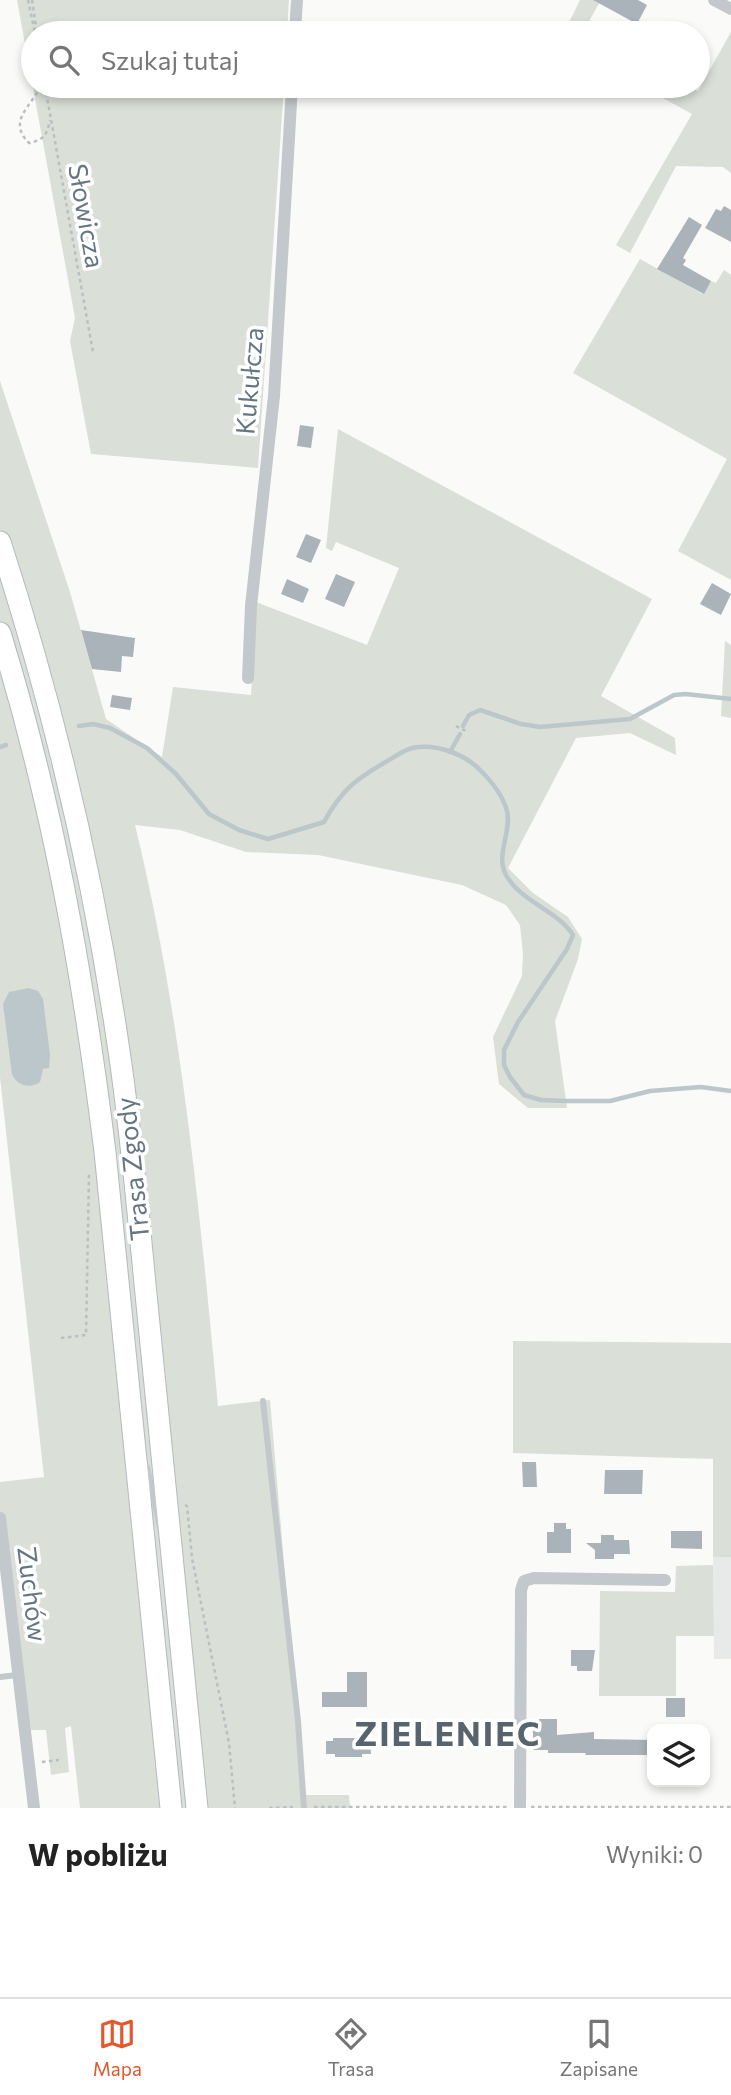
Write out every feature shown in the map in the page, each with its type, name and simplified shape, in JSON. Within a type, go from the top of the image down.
[{"type":"highway","name":"Trasa Zgody","points":[[0,542],[62,755],[104,960],[119,1052],[155,1381],[196,1802]]},
{"type":"highway","name":"Trasa Zgody","points":[[0,633],[39,773],[79,962],[103,1139],[170,1803]]},
{"type":"street","points":[[296,21],[297,0]]},
{"type":"street","points":[[714,0],[731,9]]},
{"type":"street","name":"Kukułcza","points":[[248,678],[251,606],[274,396],[291,98]]},
{"type":"street","name":"Zuchów","points":[[0,1518],[34,1808]]},
{"type":"street","points":[[520,1807],[521,1590],[524,1581],[534,1578],[665,1580]]},
{"type":"lane","points":[[153,1538],[155,1381]]},
{"type":"lane","points":[[128,1382],[142,1448]]},
{"type":"lane","points":[[263,1401],[298,1721],[304,1807]]},
{"type":"lane","points":[[145,1461],[178,1612]]},
{"type":"lane","points":[[152,1614],[153,1551]]},
{"type":"lane","name":"Zuchów","points":[[0,1677],[19,1675]]},
{"type":"path","points":[[30,0],[34,21]]},
{"type":"path","points":[[33,98],[23,109],[21,132],[25,140],[29,143],[40,141],[48,134],[51,117]]},
{"type":"path","name":"Słowicza","points":[[47,98],[93,352]]},
{"type":"path","points":[[456,726],[466,731]]},
{"type":"path","points":[[61,1338],[86,1335],[89,1170]]},
{"type":"path","points":[[185,1505],[192,1558],[229,1743],[235,1808]]},
{"type":"path","points":[[30,1764],[60,1760]]},
{"type":"path","points":[[269,1808],[731,1807]]},
{"type":"shaded area","points":[[17,0],[289,0],[288,21],[21,22]]},
{"type":"shaded area","points":[[580,0],[601,0],[589,21],[570,21]]},
{"type":"shaded area","points":[[731,32],[731,173],[723,167],[676,166],[630,253],[616,245],[692,114],[663,98],[710,98],[710,70]]},
{"type":"shaded area","points":[[35,98],[283,98],[258,468],[91,454],[70,341],[75,318]]},
{"type":"shaded area","points":[[640,259],[703,294],[711,281],[716,283],[724,270],[731,275],[731,580],[678,551],[727,459],[573,373]]},
{"type":"shaded area","points":[[0,381],[70,592],[106,719],[162,757],[173,687],[251,695],[256,602],[367,645],[399,568],[336,542],[332,551],[326,548],[338,429],[652,599],[601,696],[675,738],[676,755],[630,733],[576,738],[508,868],[533,893],[568,917],[582,939],[578,959],[555,1021],[567,1108],[528,1108],[499,1084],[493,1037],[522,976],[523,954],[520,925],[506,905],[462,885],[318,855],[246,852],[180,830],[135,825],[165,968],[177,1041],[196,1187],[218,1406],[270,1400],[304,1795],[349,1795],[350,1808],[80,1808],[71,1726],[65,1728],[69,1772],[51,1775],[46,1730],[31,1730],[0,1513],[0,1482],[44,1477],[0,1077]]},
{"type":"shaded area","points":[[725,641],[731,645],[731,718],[721,716]]},
{"type":"shaded area","points":[[29,988],[38,991],[43,999],[50,1055],[49,1068],[43,1069],[40,1082],[28,1086],[20,1084],[12,1074],[3,1004],[9,992]]},
{"type":"shaded area","points":[[513,1341],[731,1343],[731,1557],[713,1557],[713,1459],[513,1453]]},
{"type":"shaded area","points":[[713,1557],[731,1557],[731,1659],[714,1659]]},
{"type":"shaded area","points":[[713,1565],[714,1636],[676,1636],[676,1696],[599,1696],[600,1591],[675,1592],[676,1566]]},
{"type":"building","points":[[593,0],[638,0],[647,5],[639,21],[632,21]]},
{"type":"building","points":[[724,206],[731,210],[731,242],[705,228],[716,209],[721,211]]},
{"type":"building","points":[[689,217],[702,225],[683,258],[686,260],[683,265],[711,281],[704,294],[657,269]]},
{"type":"building","points":[[300,425],[314,427],[311,448],[297,446]]},
{"type":"building","points":[[306,534],[321,540],[311,563],[296,557]]},
{"type":"building","points":[[336,574],[355,582],[344,607],[325,599]]},
{"type":"building","points":[[287,579],[309,589],[303,603],[281,594]]},
{"type":"building","points":[[712,583],[731,594],[721,615],[700,604]]},
{"type":"building","points":[[81,630],[135,638],[133,657],[122,656],[121,672],[92,669]]},
{"type":"building","points":[[112,695],[132,698],[130,710],[110,707]]},
{"type":"building","points":[[522,1462],[536,1462],[537,1487],[523,1487]]},
{"type":"building","points":[[605,1470],[643,1470],[642,1494],[604,1494]]},
{"type":"building","points":[[554,1523],[566,1523],[566,1529],[571,1529],[571,1553],[547,1553],[547,1532],[554,1532]]},
{"type":"building","points":[[671,1531],[702,1531],[702,1549],[671,1548]]},
{"type":"building","points":[[601,1535],[614,1535],[614,1540],[629,1540],[630,1554],[614,1554],[614,1559],[595,1559],[595,1550],[586,1543],[601,1543]]},
{"type":"building","points":[[571,1650],[595,1650],[592,1671],[577,1671],[577,1666],[571,1666]]},
{"type":"building","points":[[347,1672],[367,1672],[367,1707],[322,1707],[322,1692],[347,1692]]},
{"type":"building","points":[[666,1698],[685,1698],[685,1717],[666,1717]]},
{"type":"building","points":[[539,1719],[557,1719],[557,1735],[594,1732],[594,1739],[647,1740],[647,1755],[585,1755],[586,1753],[548,1753],[548,1750],[533,1750],[533,1730],[539,1730]]},
{"type":"building","points":[[333,1738],[364,1738],[364,1741],[370,1741],[371,1754],[362,1754],[362,1757],[335,1757],[335,1754],[326,1754],[326,1741],[333,1741]]},
{"type":"waterway","points":[[463,726],[469,715],[480,710],[521,724],[540,727],[630,719],[674,695],[731,699]]},
{"type":"waterway","points":[[79,726],[93,724],[110,728],[147,748],[176,774],[209,814],[239,830],[268,839],[324,822],[337,801],[351,786],[367,773],[409,749],[431,747],[449,751],[467,760],[489,779],[505,805],[508,819],[502,860],[506,875],[521,892],[558,919],[573,935],[567,949],[518,1022],[504,1050],[504,1065],[524,1095],[541,1100],[610,1101],[650,1091],[701,1087],[731,1091]]},
{"type":"waterway","points":[[450,752],[460,734]]},
{"type":"waterway","points":[[0,747],[6,745]]},
{"type":"district","name":"ZIELENIEC","points":[[448,1734]]}]
